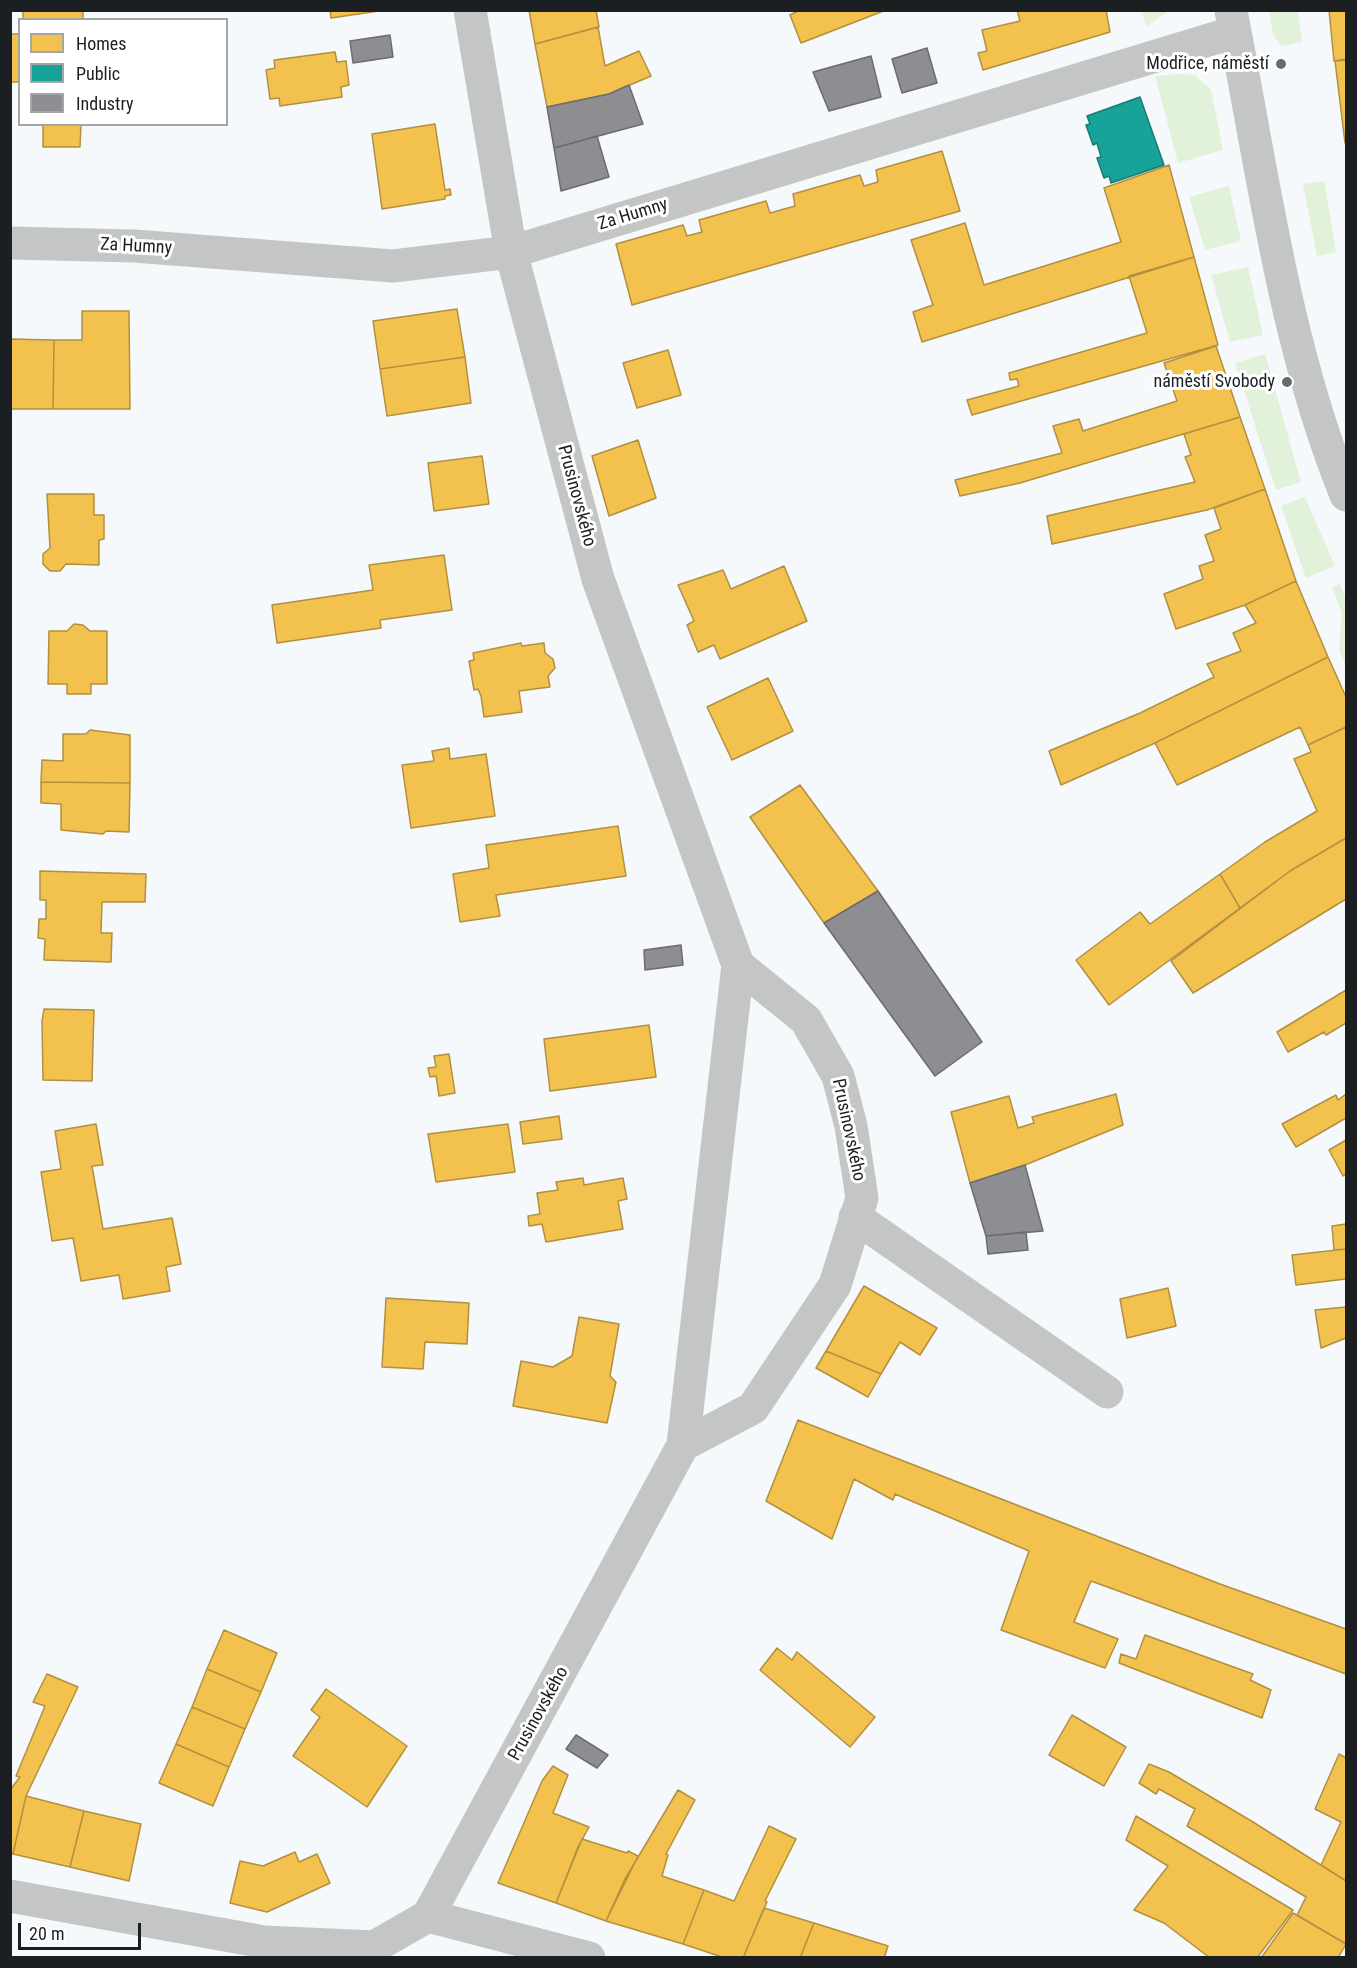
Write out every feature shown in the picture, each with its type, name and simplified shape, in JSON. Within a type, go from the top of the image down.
[{"type":"street","name":"Prusinovského","points":[[428,1916],[683,1445],[738,965],[598,579],[511,252],[470,10]]},
{"type":"street","name":"Za Humny","points":[[10,243],[134,246],[393,266],[511,252],[1233,21]]},
{"type":"street","points":[[1233,21],[1295,335],[1327,448],[1347,495]]},
{"type":"street","name":"Prusinovského","points":[[683,1445],[753,1408],[835,1285],[862,1198],[851,1126],[838,1076],[806,1020],[738,965]]},
{"type":"street","points":[[855,1217],[1107,1392]]},
{"type":"street","points":[[10,1896],[264,1942],[370,1952],[428,1916],[589,1958]]},
{"type":"green space","points":[[1142,10],[1168,10],[1168,11],[1146,27]]},
{"type":"green space","points":[[1269,11],[1298,11],[1302,42],[1281,46],[1273,35]]},
{"type":"green space","points":[[1195,75],[1211,90],[1223,150],[1178,163],[1155,76]]},
{"type":"green space","points":[[1324,181],[1336,252],[1317,256],[1303,184]]},
{"type":"green space","points":[[1229,186],[1241,241],[1205,250],[1189,197]]},
{"type":"green space","points":[[1248,267],[1263,335],[1230,342],[1211,275]]},
{"type":"green space","points":[[1265,354],[1301,482],[1276,490],[1235,363]]},
{"type":"green space","points":[[1305,497],[1335,566],[1306,578],[1281,506]]},
{"type":"green space","points":[[1340,584],[1346,599],[1346,667],[1339,650],[1342,613],[1332,587]]},
{"type":"building: Homes","points":[[23,10],[83,10],[83,18],[23,18]]},
{"type":"building: Homes","points":[[330,10],[386,10],[331,18]]},
{"type":"building: Homes","points":[[529,10],[596,10],[599,27],[535,44]]},
{"type":"building: Homes","points":[[800,10],[886,10],[801,43],[790,15]]},
{"type":"building: Homes","points":[[1017,10],[1106,10],[1110,32],[983,70],[978,53],[987,51],[982,30],[1020,21]]},
{"type":"building: Homes","points":[[1329,10],[1346,10],[1346,59],[1334,61]]},
{"type":"building: Homes","points":[[598,27],[605,66],[639,51],[651,76],[609,94],[547,107],[535,44]]},
{"type":"building: Homes","points":[[10,34],[18,34],[18,82],[10,82]]},
{"type":"building: Homes","points":[[335,52],[337,62],[346,61],[349,85],[341,87],[342,97],[280,106],[279,98],[270,99],[266,70],[275,68],[274,60]]},
{"type":"building: Homes","points":[[1346,60],[1346,143],[1345,143],[1335,61]]},
{"type":"building: Homes","points":[[435,124],[445,190],[450,189],[451,195],[445,196],[445,199],[382,209],[372,134]]},
{"type":"building: Homes","points":[[43,126],[81,126],[80,147],[43,147]]},
{"type":"building: Homes","points":[[942,151],[960,211],[632,305],[616,244],[683,225],[687,236],[702,232],[699,220],[766,201],[770,213],[795,206],[793,194],[860,175],[864,186],[878,182],[876,170]]},
{"type":"building: Homes","points":[[1169,165],[1194,257],[922,342],[913,312],[933,305],[911,240],[965,223],[984,285],[1121,242],[1104,188]]},
{"type":"building: Homes","points":[[1194,257],[1218,345],[972,415],[967,400],[1019,386],[1017,379],[1010,380],[1009,373],[1147,333],[1129,276]]},
{"type":"building: Homes","points":[[457,309],[465,357],[380,369],[373,321]]},
{"type":"building: Homes","points":[[82,311],[129,311],[130,409],[53,409],[54,340],[82,340]]},
{"type":"building: Homes","points":[[10,339],[54,340],[53,409],[10,409]]},
{"type":"building: Homes","points":[[1216,346],[1240,417],[1020,483],[960,496],[955,480],[1062,453],[1053,426],[1079,419],[1083,431],[1177,401],[1164,363]]},
{"type":"building: Homes","points":[[668,350],[681,395],[637,408],[623,363]]},
{"type":"building: Homes","points":[[465,357],[471,403],[387,416],[380,369]]},
{"type":"building: Homes","points":[[1240,417],[1265,489],[1207,510],[1052,544],[1047,516],[1195,482],[1185,457],[1191,455],[1184,434]]},
{"type":"building: Homes","points":[[638,440],[656,498],[609,516],[592,456]]},
{"type":"building: Homes","points":[[482,456],[489,504],[434,511],[428,463]]},
{"type":"building: Homes","points":[[1265,489],[1296,581],[1245,605],[1176,629],[1164,594],[1203,579],[1199,566],[1214,561],[1205,535],[1221,529],[1214,508]]},
{"type":"building: Homes","points":[[47,494],[94,494],[94,515],[104,515],[104,539],[99,540],[99,565],[66,564],[60,571],[50,571],[43,564],[43,554],[50,548]]},
{"type":"building: Homes","points":[[444,555],[452,610],[380,620],[381,628],[277,643],[272,605],[373,590],[369,565]]},
{"type":"building: Homes","points":[[784,566],[807,621],[720,659],[714,645],[698,652],[687,625],[694,621],[678,585],[723,570],[731,589]]},
{"type":"building: Homes","points":[[1296,581],[1328,657],[1155,743],[1061,785],[1049,751],[1140,713],[1214,677],[1207,664],[1241,651],[1233,633],[1256,623],[1245,605]]},
{"type":"building: Homes","points":[[74,624],[83,625],[90,631],[107,631],[107,684],[91,684],[91,694],[67,694],[67,684],[48,684],[49,631],[67,631]]},
{"type":"building: Homes","points":[[521,643],[522,646],[544,643],[545,653],[553,659],[555,668],[548,676],[550,687],[519,691],[522,712],[484,717],[481,696],[478,689],[474,690],[469,661],[474,660],[473,653]]},
{"type":"building: Homes","points":[[1328,657],[1346,697],[1346,727],[1308,745],[1300,727],[1177,785],[1155,743]]},
{"type":"building: Homes","points":[[768,678],[793,731],[732,760],[707,707]]},
{"type":"building: Homes","points":[[1346,727],[1346,838],[1290,871],[1240,908],[1220,874],[1265,842],[1317,811],[1294,759],[1311,752],[1308,745]]},
{"type":"building: Homes","points":[[90,730],[130,735],[130,783],[41,782],[42,760],[63,761],[63,734],[86,734]]},
{"type":"building: Homes","points":[[449,748],[450,759],[486,754],[495,816],[411,828],[402,765],[434,761],[432,751]]},
{"type":"building: Homes","points":[[41,782],[130,783],[129,832],[106,831],[103,834],[61,830],[61,804],[41,803]]},
{"type":"building: Homes","points":[[800,785],[878,891],[824,923],[750,817]]},
{"type":"building: Homes","points":[[618,826],[626,876],[496,895],[500,916],[460,922],[453,874],[489,868],[486,845]]},
{"type":"building: Homes","points":[[1346,838],[1346,899],[1193,993],[1171,961],[1290,871]]},
{"type":"building: Homes","points":[[40,871],[146,874],[145,902],[102,902],[101,933],[112,933],[111,962],[44,960],[45,939],[38,938],[39,919],[46,919],[46,900],[40,900]]},
{"type":"building: Homes","points":[[1220,874],[1240,908],[1109,1005],[1076,960],[1140,912],[1150,924]]},
{"type":"building: Homes","points":[[1346,990],[1346,1023],[1288,1052],[1277,1032]]},
{"type":"building: Homes","points":[[44,1009],[94,1010],[92,1081],[43,1080],[42,1021]]},
{"type":"building: Homes","points":[[649,1025],[656,1077],[550,1091],[544,1039]]},
{"type":"building: Homes","points":[[449,1054],[455,1093],[439,1096],[436,1076],[430,1077],[428,1068],[436,1067],[434,1056]]},
{"type":"building: Homes","points":[[1116,1094],[1123,1125],[1025,1165],[970,1183],[951,1112],[1009,1096],[1018,1128],[1034,1123],[1032,1117]]},
{"type":"building: Homes","points":[[1346,1094],[1346,1118],[1296,1147],[1282,1124],[1336,1095],[1338,1100]]},
{"type":"building: Homes","points":[[559,1116],[562,1139],[523,1144],[520,1122]]},
{"type":"building: Homes","points":[[96,1124],[103,1165],[92,1166],[103,1229],[172,1218],[181,1264],[166,1267],[170,1291],[123,1299],[119,1275],[81,1281],[73,1238],[52,1241],[41,1172],[61,1169],[55,1131]]},
{"type":"building: Homes","points":[[508,1124],[515,1172],[436,1182],[428,1134]]},
{"type":"building: Homes","points":[[1346,1140],[1346,1174],[1343,1176],[1329,1150]]},
{"type":"building: Homes","points":[[583,1178],[584,1185],[623,1178],[627,1199],[618,1201],[623,1229],[546,1242],[542,1224],[529,1226],[528,1216],[540,1214],[537,1193],[558,1190],[556,1182]]},
{"type":"building: Homes","points":[[1346,1224],[1346,1249],[1334,1250],[1332,1226]]},
{"type":"building: Homes","points":[[1346,1249],[1346,1279],[1296,1285],[1292,1255]]},
{"type":"building: Homes","points":[[864,1286],[937,1328],[920,1355],[900,1342],[881,1374],[826,1351]]},
{"type":"building: Homes","points":[[1168,1288],[1176,1326],[1127,1338],[1120,1299]]},
{"type":"building: Homes","points":[[386,1298],[469,1303],[467,1344],[425,1342],[423,1369],[382,1367]]},
{"type":"building: Homes","points":[[1346,1307],[1346,1338],[1321,1348],[1315,1310]]},
{"type":"building: Homes","points":[[579,1317],[619,1324],[610,1376],[616,1382],[607,1423],[513,1406],[521,1361],[553,1367],[572,1356]]},
{"type":"building: Homes","points":[[826,1351],[881,1374],[868,1397],[816,1368]]},
{"type":"building: Homes","points":[[798,1420],[1220,1584],[1346,1629],[1346,1674],[1091,1581],[1074,1622],[1118,1639],[1105,1668],[1001,1630],[1029,1551],[895,1494],[893,1500],[854,1479],[832,1539],[766,1501]]},
{"type":"building: Homes","points":[[224,1630],[277,1653],[261,1692],[207,1669]]},
{"type":"building: Homes","points":[[1145,1635],[1253,1674],[1250,1680],[1271,1690],[1262,1718],[1119,1663],[1121,1654],[1136,1659]]},
{"type":"building: Homes","points":[[777,1648],[792,1660],[797,1652],[875,1717],[850,1747],[760,1670]]},
{"type":"building: Homes","points":[[207,1669],[261,1692],[245,1729],[192,1707]]},
{"type":"building: Homes","points":[[47,1674],[78,1687],[26,1796],[13,1854],[10,1854],[10,1790],[20,1777],[16,1776],[45,1706],[33,1702]]},
{"type":"building: Homes","points":[[326,1689],[407,1746],[367,1807],[293,1756],[320,1717],[311,1710]]},
{"type":"building: Homes","points":[[192,1707],[245,1729],[229,1767],[176,1744]]},
{"type":"building: Homes","points":[[1072,1715],[1126,1747],[1104,1786],[1049,1755]]},
{"type":"building: Homes","points":[[176,1744],[229,1767],[213,1806],[159,1783]]},
{"type":"building: Homes","points":[[1339,1754],[1346,1758],[1346,1881],[1321,1865],[1341,1822],[1315,1809]]},
{"type":"building: Homes","points":[[1149,1764],[1169,1772],[1346,1881],[1346,1944],[1297,1915],[1306,1897],[1187,1826],[1195,1809],[1159,1789],[1156,1794],[1139,1783]]},
{"type":"building: Homes","points":[[553,1766],[568,1775],[553,1813],[589,1827],[578,1847],[556,1903],[498,1883],[542,1781]]},
{"type":"building: Homes","points":[[678,1790],[695,1800],[666,1854],[668,1855],[662,1876],[704,1890],[683,1944],[606,1921],[625,1879]]},
{"type":"building: Homes","points":[[26,1796],[84,1811],[70,1867],[13,1854]]},
{"type":"building: Homes","points":[[84,1811],[141,1824],[129,1881],[70,1867]]},
{"type":"building: Homes","points":[[1136,1816],[1293,1910],[1257,1958],[1210,1958],[1164,1923],[1134,1910],[1168,1866],[1126,1840]]},
{"type":"building: Homes","points":[[769,1826],[796,1839],[765,1901],[767,1902],[743,1958],[725,1958],[683,1944],[704,1890],[734,1901]]},
{"type":"building: Homes","points":[[582,1839],[627,1853],[628,1851],[638,1856],[606,1921],[556,1903]]},
{"type":"building: Homes","points":[[295,1852],[299,1862],[317,1854],[330,1883],[267,1912],[230,1903],[240,1861],[263,1866]]},
{"type":"building: Homes","points":[[764,1908],[814,1923],[800,1958],[743,1958]]},
{"type":"building: Homes","points":[[1293,1913],[1346,1944],[1338,1958],[1261,1958]]},
{"type":"building: Homes","points":[[814,1923],[888,1946],[884,1958],[800,1958]]},
{"type":"building: Public","points":[[1140,97],[1164,165],[1111,183],[1109,176],[1104,178],[1097,158],[1101,157],[1097,143],[1093,145],[1086,125],[1090,124],[1087,116]]},
{"type":"building: Industry","points":[[390,35],[393,57],[353,63],[350,41]]},
{"type":"building: Industry","points":[[927,48],[937,83],[902,93],[892,59]]},
{"type":"building: Industry","points":[[871,56],[881,97],[829,111],[813,72]]},
{"type":"building: Industry","points":[[629,85],[643,124],[554,148],[547,107],[609,94]]},
{"type":"building: Industry","points":[[597,136],[609,177],[561,191],[554,148]]},
{"type":"building: Industry","points":[[878,891],[982,1042],[935,1076],[824,923]]},
{"type":"building: Industry","points":[[681,945],[683,965],[645,970],[644,950]]},
{"type":"building: Industry","points":[[1025,1165],[1043,1231],[986,1236],[970,1183]]},
{"type":"building: Industry","points":[[1026,1232],[1028,1250],[988,1254],[986,1236]]},
{"type":"building: Industry","points":[[576,1735],[608,1755],[597,1768],[566,1749]]},
{"type":"place","name":"Modřice, náměstí","points":[[1281,64]]},
{"type":"place","name":"náměstí Svobody","points":[[1287,382]]}]
